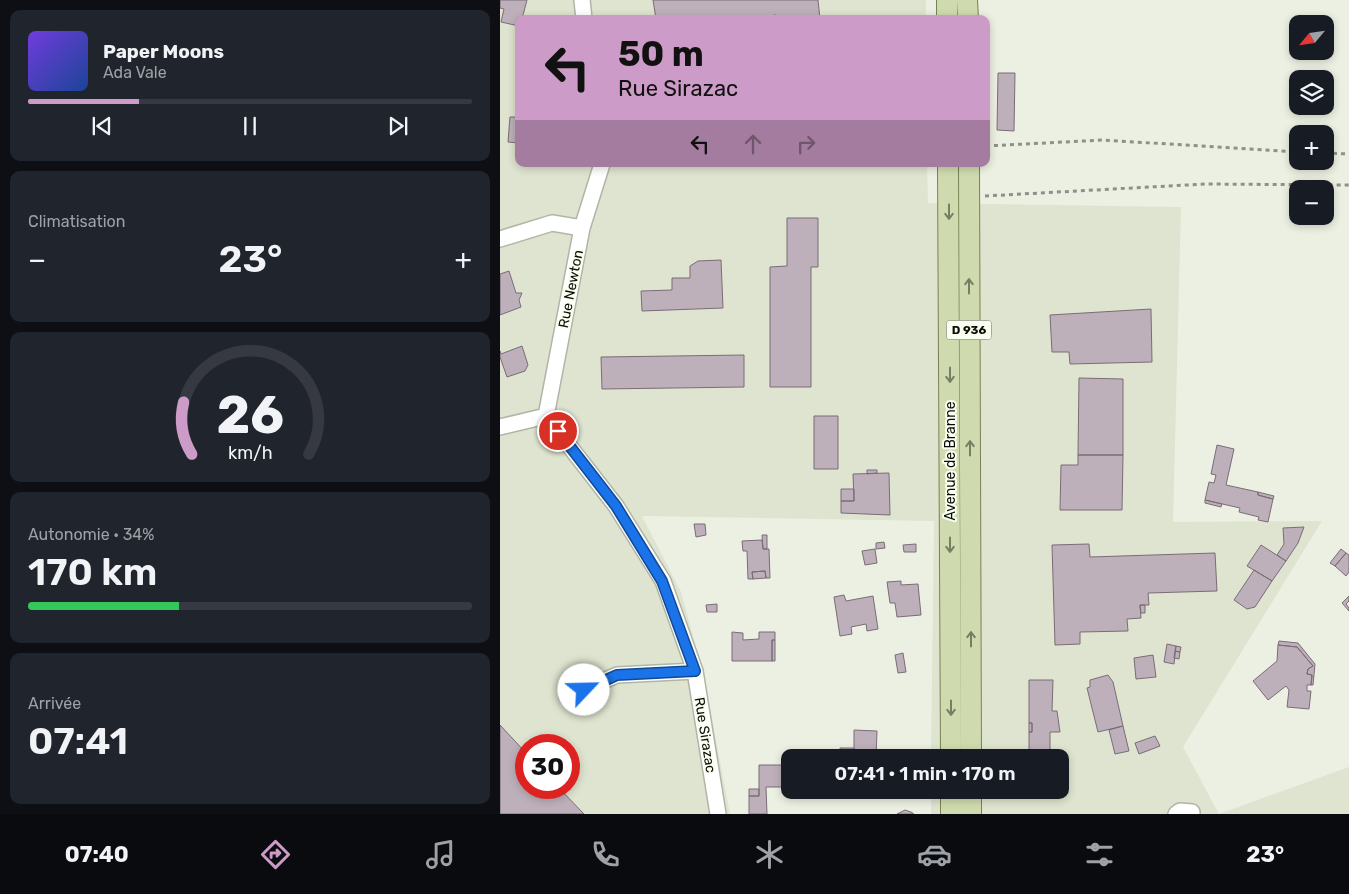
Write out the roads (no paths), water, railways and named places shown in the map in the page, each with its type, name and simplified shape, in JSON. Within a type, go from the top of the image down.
[{"type":"main road","points":[[947,0],[947,15]]},
{"type":"main road","points":[[967,0],[968,15]]},
{"type":"main road","name":"Avenue de Branne","points":[[948,167],[951,749]]},
{"type":"main road","name":"Avenue de Branne","points":[[969,167],[971,749]]},
{"type":"main road","points":[[951,799],[951,814]]},
{"type":"main road","points":[[971,799],[972,814]]},
{"type":"street","points":[[582,0],[584,15]]},
{"type":"street","name":"Rue Newton","points":[[546,416],[582,228],[601,167]]},
{"type":"street","points":[[500,239],[552,223],[582,228]]},
{"type":"street","points":[[500,427],[546,416]]},
{"type":"street","name":"Rue Sirazac","points":[[546,416],[616,506],[662,581],[695,671],[718,814]]},
{"type":"street","points":[[567,697],[617,675],[695,671]]},
{"type":"street","points":[[1176,814],[1180,811],[1192,812]]}]
